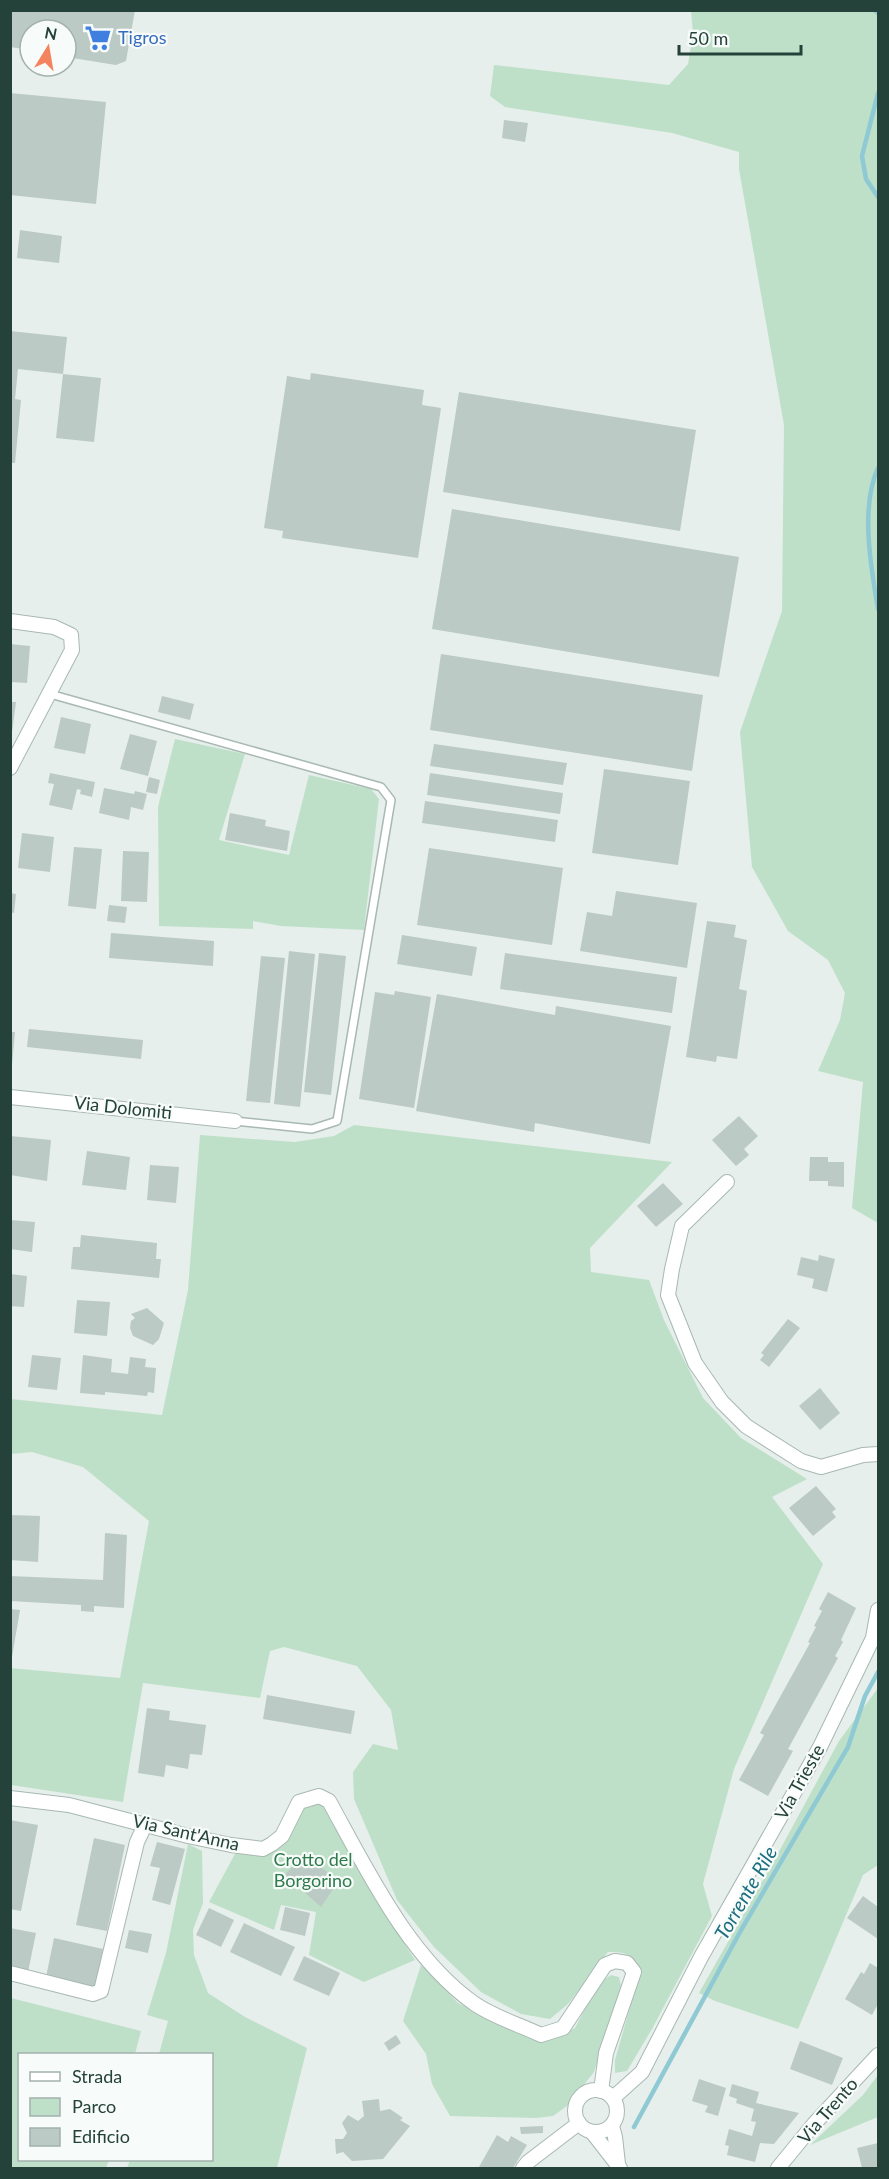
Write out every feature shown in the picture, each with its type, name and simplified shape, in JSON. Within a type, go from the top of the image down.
[{"type":"street","points":[[10,621],[54,627],[71,635],[72,650],[11,767]]},
{"type":"street","name":"Via Dolomiti","points":[[10,1097],[235,1121]]},
{"type":"street","points":[[727,1182],[682,1226],[672,1269],[668,1295],[695,1364],[722,1402],[746,1426],[801,1461],[821,1467],[863,1455],[879,1454]]},
{"type":"street","name":"Via Trieste","points":[[607,2095],[642,2072],[701,1957],[820,1747],[873,1638],[879,1610]]},
{"type":"street","name":"Via Sant'Anna","points":[[11,1799],[69,1805],[231,1845],[262,1849],[282,1836],[299,1802],[320,1796],[329,1801],[388,1908],[440,1975],[476,2005],[541,2035],[563,2028],[605,1965],[615,1961],[627,1963],[634,1972],[606,2053],[607,2095]]},
{"type":"street","points":[[10,1973],[93,1994],[101,1991],[137,1842],[145,1825]]},
{"type":"street","name":"Via Trento","points":[[778,2169],[814,2124],[879,2055]]},
{"type":"street","points":[[587,2092],[607,2095],[617,2112],[612,2126],[618,2168],[591,2132],[579,2123],[575,2109],[581,2097],[587,2092]]},
{"type":"street","points":[[523,2169],[579,2123]]},
{"type":"street","points":[[591,2132],[599,2132],[612,2126]]},
{"type":"lane","points":[[50,694],[381,787],[391,800],[337,1121],[312,1129],[235,1121]]},
{"type":"green space","points":[[691,11],[878,11],[878,1223],[852,1208],[863,1082],[818,1071],[840,1020],[845,993],[828,960],[788,931],[752,867],[740,732],[782,611],[784,425],[739,169],[739,152],[672,133],[505,107],[490,96],[494,65],[669,85],[688,64],[693,34]]},
{"type":"green space","points":[[175,739],[245,754],[219,840],[289,855],[309,775],[371,789],[379,799],[364,930],[281,926],[253,921],[253,929],[159,926],[158,807]]},
{"type":"green space","points":[[354,1125],[672,1162],[590,1248],[591,1272],[649,1280],[664,1320],[703,1398],[741,1438],[807,1479],[772,1497],[823,1564],[734,1769],[703,1884],[712,1916],[627,2071],[615,2073],[615,2060],[640,1972],[628,1955],[608,1952],[568,2004],[550,2019],[521,2014],[481,1992],[434,1947],[397,1900],[354,1799],[353,1772],[373,1744],[398,1750],[391,1710],[357,1666],[284,1647],[270,1651],[260,1698],[143,1683],[123,1802],[11,1785],[10,1668],[120,1678],[149,1521],[83,1467],[32,1452],[11,1454],[11,1399],[162,1415],[188,1290],[200,1135],[295,1142],[334,1136]]},
{"type":"green space","points":[[878,1688],[878,1865],[863,1875],[798,2029],[715,2001],[699,1993],[839,1741]]},
{"type":"green space","name":"Crotto del Borgorino","points":[[319,1801],[324,1803],[384,1913],[415,1960],[364,1982],[309,1955],[316,1912],[281,1905],[274,1930],[209,1902],[236,1852],[265,1854],[304,1805]]},
{"type":"green space","points":[[188,1844],[202,1851],[203,1903],[193,1930],[194,1955],[208,1993],[245,2017],[307,2048],[277,2168],[127,2168],[130,2161],[213,2161],[213,2053],[159,2053],[168,2021],[147,2015],[166,1953]]},
{"type":"green space","points":[[421,1965],[458,2003],[510,2030],[546,2041],[575,2028],[598,1984],[611,1975],[619,1977],[621,1986],[594,2072],[567,2106],[553,2116],[536,2118],[450,2116],[432,2084],[426,2054],[403,2021]]},
{"type":"green space","points":[[11,1998],[141,2031],[135,2053],[18,2053],[18,2161],[109,2161],[106,2168],[11,2168]]},
{"type":"green space","points":[[878,2075],[878,2117],[810,2145],[863,2095]]},
{"type":"building","name":"Tigros","points":[[10,10],[135,10],[126,61],[116,65],[78,59],[78,18],[18,18],[18,48],[10,47]]},
{"type":"building","points":[[10,93],[106,102],[96,204],[10,195]]},
{"type":"building","points":[[504,120],[528,123],[525,142],[502,138]]},
{"type":"building","points":[[20,230],[62,236],[59,263],[17,258]]},
{"type":"building","points":[[10,331],[67,337],[63,374],[18,369],[15,399],[21,400],[15,463],[10,463]]},
{"type":"building","points":[[311,373],[424,390],[422,405],[441,408],[418,558],[282,538],[283,531],[264,528],[287,376],[310,380]]},
{"type":"building","points":[[63,374],[101,378],[94,442],[56,438]]},
{"type":"building","points":[[459,392],[696,430],[680,531],[443,492]]},
{"type":"building","points":[[452,509],[739,557],[719,677],[432,629]]},
{"type":"building","points":[[10,644],[30,646],[27,683],[10,682]]},
{"type":"building","points":[[441,654],[703,695],[692,771],[430,730]]},
{"type":"building","points":[[162,696],[194,704],[190,720],[158,712]]},
{"type":"building","points":[[10,702],[16,702],[12,732],[10,732]]},
{"type":"building","points":[[61,717],[91,724],[85,754],[54,748]]},
{"type":"building","points":[[130,734],[157,741],[148,776],[120,769]]},
{"type":"building","points":[[434,744],[567,763],[563,785],[430,766]]},
{"type":"building","points":[[604,769],[690,781],[678,865],[592,853]]},
{"type":"building","points":[[50,773],[95,782],[92,797],[80,794],[81,790],[77,789],[72,810],[49,805],[54,784],[48,783]]},
{"type":"building","points":[[430,773],[563,793],[560,814],[427,795]]},
{"type":"building","points":[[149,777],[160,780],[157,794],[146,792]]},
{"type":"building","points":[[104,788],[147,794],[143,810],[131,807],[129,820],[99,813]]},
{"type":"building","points":[[425,801],[558,820],[555,842],[422,823]]},
{"type":"building","points":[[230,813],[266,820],[265,826],[290,831],[287,851],[225,840]]},
{"type":"building","points":[[22,833],[54,837],[50,872],[18,868]]},
{"type":"building","points":[[74,847],[102,849],[96,909],[68,906]]},
{"type":"building","points":[[429,848],[563,868],[552,945],[417,925]]},
{"type":"building","points":[[123,851],[149,852],[147,902],[121,901]]},
{"type":"building","points":[[616,891],[697,903],[687,968],[580,951],[587,912],[612,916]]},
{"type":"building","points":[[10,893],[16,894],[14,913],[10,912]]},
{"type":"building","points":[[109,905],[127,907],[125,923],[107,921]]},
{"type":"building","points":[[707,921],[736,925],[734,937],[747,940],[739,989],[747,991],[737,1059],[717,1056],[716,1062],[686,1057]]},
{"type":"building","points":[[111,933],[214,941],[213,966],[109,958]]},
{"type":"building","points":[[402,935],[477,947],[472,976],[397,964]]},
{"type":"building","points":[[289,951],[315,954],[300,1107],[274,1104]]},
{"type":"building","points":[[319,953],[346,956],[331,1095],[304,1092]]},
{"type":"building","points":[[505,953],[677,977],[672,1013],[500,989]]},
{"type":"building","points":[[261,956],[285,958],[270,1103],[246,1101]]},
{"type":"building","points":[[395,991],[431,997],[414,1108],[359,1099],[375,992],[394,995]]},
{"type":"building","points":[[437,994],[555,1015],[556,1006],[671,1026],[650,1144],[535,1123],[534,1132],[416,1111]]},
{"type":"building","points":[[29,1029],[143,1040],[141,1059],[27,1047]]},
{"type":"building","points":[[10,1032],[15,1032],[12,1064],[10,1064]]},
{"type":"building","points":[[739,1116],[758,1136],[744,1149],[749,1155],[736,1166],[712,1140]]},
{"type":"building","points":[[10,1136],[51,1140],[47,1181],[10,1175]]},
{"type":"building","points":[[87,1151],[130,1157],[126,1190],[82,1185]]},
{"type":"building","points":[[810,1157],[828,1157],[828,1162],[844,1162],[844,1187],[828,1186],[828,1181],[809,1181]]},
{"type":"building","points":[[150,1165],[179,1167],[176,1203],[147,1200]]},
{"type":"building","points":[[663,1183],[683,1204],[656,1227],[637,1206]]},
{"type":"building","points":[[10,1220],[35,1222],[32,1252],[10,1249]]},
{"type":"building","points":[[81,1235],[157,1243],[156,1259],[161,1259],[159,1278],[71,1269],[73,1247],[80,1247]]},
{"type":"building","points":[[819,1255],[835,1259],[827,1292],[812,1288],[814,1279],[797,1275],[801,1257],[818,1261]]},
{"type":"building","points":[[10,1274],[27,1276],[24,1307],[10,1306]]},
{"type":"building","points":[[77,1300],[110,1302],[107,1336],[74,1333]]},
{"type":"building","points":[[147,1308],[164,1323],[159,1339],[153,1345],[133,1336],[130,1328],[131,1321],[135,1318],[131,1314]]},
{"type":"building","points":[[788,1319],[800,1328],[769,1367],[760,1360],[764,1355],[761,1353]]},
{"type":"building","points":[[32,1355],[61,1358],[57,1390],[28,1387]]},
{"type":"building","points":[[83,1355],[112,1359],[111,1372],[128,1374],[130,1357],[146,1359],[145,1367],[156,1368],[154,1393],[148,1392],[147,1396],[105,1392],[105,1395],[80,1393]]},
{"type":"building","points":[[820,1388],[840,1413],[820,1430],[799,1406]]},
{"type":"building","points":[[816,1486],[836,1509],[832,1512],[836,1517],[813,1536],[789,1508]]},
{"type":"building","points":[[10,1515],[40,1516],[38,1562],[10,1560]]},
{"type":"building","points":[[105,1533],[127,1535],[124,1608],[94,1606],[94,1612],[81,1611],[81,1605],[10,1601],[10,1576],[103,1580]]},
{"type":"building","points":[[828,1592],[856,1608],[835,1656],[838,1658],[788,1749],[793,1751],[768,1796],[739,1780],[764,1735],[760,1733],[810,1643],[808,1642],[816,1627],[814,1626],[822,1611],[819,1609]]},
{"type":"building","points":[[10,1609],[20,1610],[12,1657],[10,1657]]},
{"type":"building","points":[[267,1695],[355,1711],[351,1734],[263,1719]]},
{"type":"building","points":[[147,1708],[170,1711],[169,1720],[206,1725],[202,1755],[190,1754],[188,1769],[166,1765],[164,1777],[138,1773]]},
{"type":"building","points":[[10,1820],[38,1825],[21,1911],[10,1909]]},
{"type":"building","points":[[94,1838],[125,1845],[107,1931],[76,1925]]},
{"type":"building","points":[[157,1842],[185,1849],[170,1905],[152,1900],[160,1868],[150,1866]]},
{"type":"building","name":"Crotto del Borgorino","points":[[303,1855],[339,1880],[321,1907],[283,1877]]},
{"type":"building","points":[[863,1896],[878,1907],[878,1939],[847,1918]]},
{"type":"building","points":[[285,1907],[310,1913],[305,1936],[280,1930]]},
{"type":"building","points":[[209,1908],[234,1920],[221,1947],[196,1935]]},
{"type":"building","points":[[244,1923],[295,1947],[281,1976],[230,1952]]},
{"type":"building","points":[[10,1928],[36,1933],[28,1972],[10,1969]]},
{"type":"building","points":[[129,1930],[152,1934],[148,1953],[125,1948]]},
{"type":"building","points":[[54,1938],[103,1949],[95,1987],[46,1977]]},
{"type":"building","points":[[304,1956],[340,1973],[329,1996],[293,1980]]},
{"type":"building","points":[[870,1963],[878,1968],[878,2004],[872,2015],[845,1999],[861,1972],[864,1974]]},
{"type":"building","points":[[396,2035],[401,2043],[389,2051],[384,2043]]},
{"type":"building","points":[[800,2041],[843,2058],[832,2085],[790,2069]]},
{"type":"building","points":[[699,2079],[726,2088],[718,2116],[705,2112],[708,2106],[692,2101]]},
{"type":"building","points":[[732,2084],[759,2092],[756,2103],[799,2113],[774,2144],[760,2143],[755,2162],[727,2155],[729,2146],[725,2145],[729,2129],[752,2136],[756,2122],[751,2121],[754,2109],[736,2103],[737,2099],[729,2096]]},
{"type":"building","points":[[379,2099],[380,2111],[390,2109],[403,2118],[400,2120],[410,2126],[383,2159],[352,2161],[343,2152],[336,2154],[335,2139],[343,2139],[347,2133],[342,2123],[348,2115],[358,2121],[364,2116],[362,2101]]},
{"type":"building","points":[[543,2126],[543,2133],[521,2134],[520,2127]]},
{"type":"building","points":[[497,2135],[508,2142],[511,2136],[527,2145],[513,2168],[479,2167]]},
{"type":"building","points":[[878,2143],[878,2168],[862,2168],[857,2148]]},
{"type":"waterway","points":[[874,10],[878,13]]},
{"type":"waterway","points":[[878,93],[862,156],[866,179],[878,197]]},
{"type":"waterway","points":[[878,468],[869,501],[868,519],[870,557],[878,609]]},
{"type":"waterway","name":"Torrente Rile","points":[[634,2127],[740,1932],[848,1747],[865,1696],[878,1672]]},
{"type":"place","name":"Tigros","points":[[98,38]]}]
